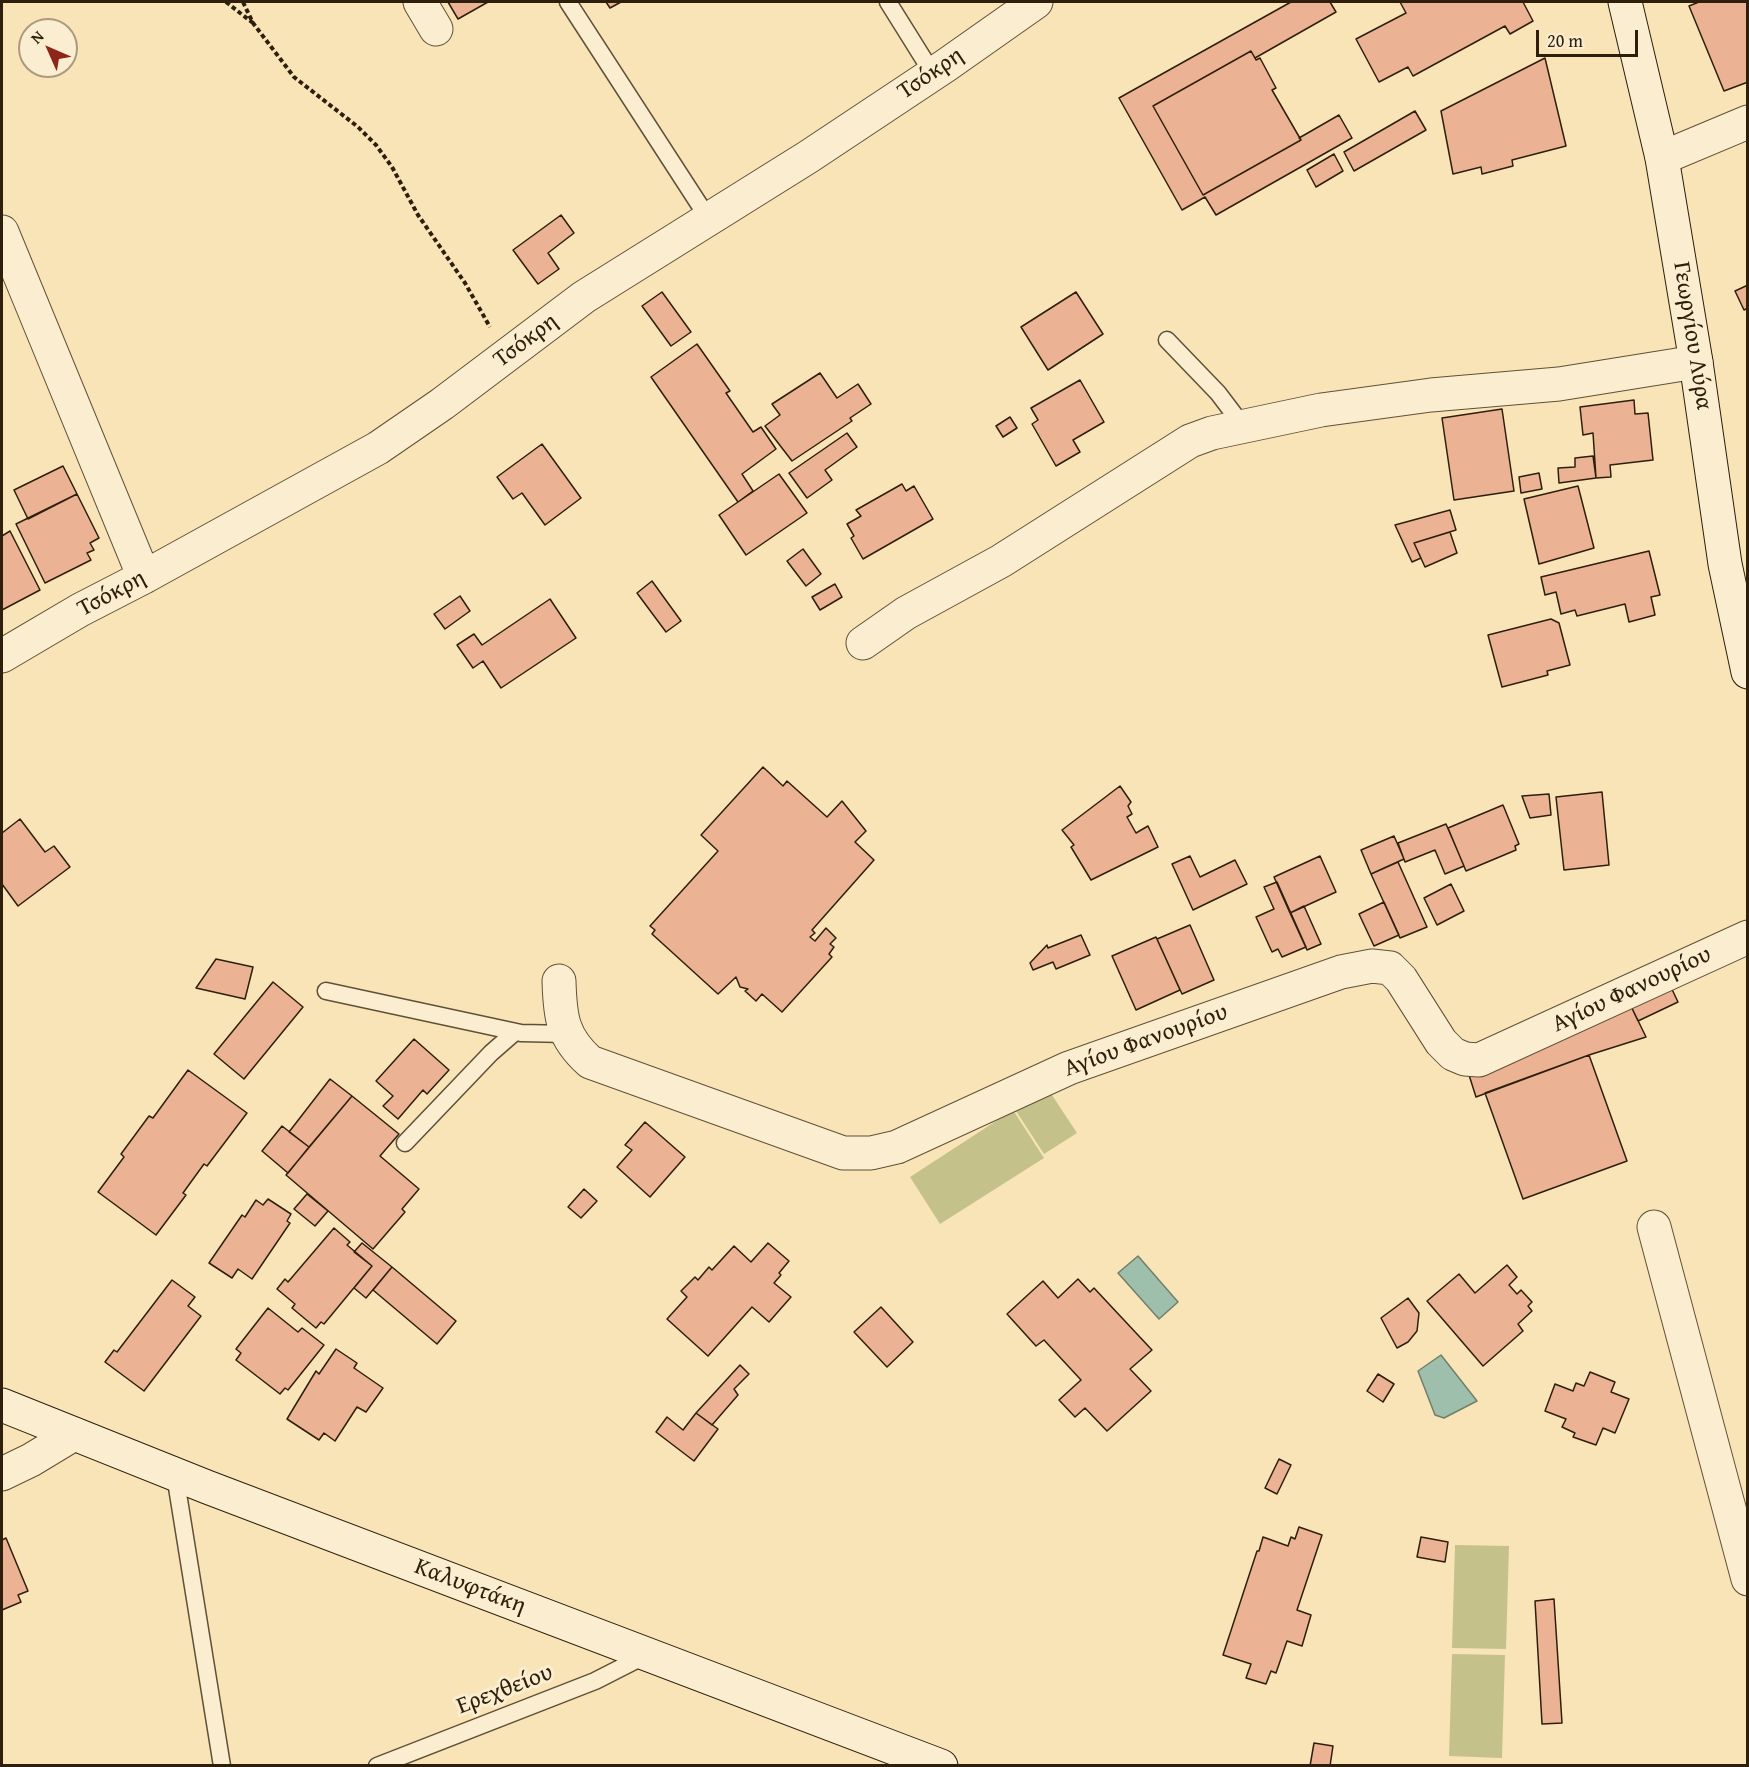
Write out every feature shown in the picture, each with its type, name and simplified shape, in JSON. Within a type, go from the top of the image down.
[{"type":"street","name":"Τσόκρη","points":[[2,656],[80,610],[144,578],[378,448],[584,297],[808,157],[1036,2]]},
{"type":"street","name":"Γεωργίου Λύρα","points":[[1625,2],[1662,158],[1696,362],[1725,564],[1748,672]]},
{"type":"street","points":[[1662,158],[1748,122]]},
{"type":"street","points":[[2,232],[144,578]]},
{"type":"street","points":[[862,643],[906,613],[1001,561],[1190,441],[1212,433],[1321,410],[1431,395],[1559,384],[1696,362]]},
{"type":"street","name":"Αγίου Φανουρίου","points":[[559,981],[560,1007],[567,1034],[575,1048],[590,1062],[843,1153],[871,1153],[897,1147],[1069,1068],[1341,972],[1372,966],[1390,968],[1401,979],[1441,1042],[1453,1054],[1465,1059],[1479,1060],[1748,937]]},
{"type":"street","points":[[1654,1227],[1748,1579]]},
{"type":"street","name":"Καλυφτάκη","points":[[2,1405],[176,1475],[940,1766]]},
{"type":"street","points":[[2,1474],[31,1460],[74,1434]]},
{"type":"lane","points":[[568,2],[708,218]]},
{"type":"lane","points":[[888,2],[933,74]]},
{"type":"lane","points":[[1167,340],[1218,393],[1243,426]]},
{"type":"lane","points":[[326,991],[515,1032],[567,1034]]},
{"type":"lane","points":[[405,1143],[491,1053],[515,1032]]},
{"type":"lane","points":[[176,1475],[222,1766]]},
{"type":"lane","name":"Ερεχθείου","points":[[377,1766],[595,1681],[648,1654]]},
{"type":"path","points":[[226,2],[253,23]]},
{"type":"path","points":[[243,2],[253,23],[294,77],[358,127],[376,145],[392,167],[418,215],[465,284],[506,356]]},
{"type":"shaded area","points":[[1048,1089],[1077,1133],[1044,1154],[1016,1111]]},
{"type":"shaded area","points":[[1013,1110],[1044,1158],[940,1224],[910,1177]]},
{"type":"shaded area","points":[[1138,1256],[1178,1302],[1159,1319],[1118,1273]]},
{"type":"shaded area","points":[[1441,1355],[1477,1401],[1444,1418],[1435,1415],[1418,1371]]},
{"type":"shaded area","points":[[1455,1545],[1509,1546],[1506,1649],[1452,1648]]},
{"type":"shaded area","points":[[1452,1654],[1505,1655],[1502,1758],[1449,1756]]},
{"type":"building","points":[[448,2],[488,2],[458,19]]},
{"type":"building","points":[[606,2],[621,2],[610,8]]},
{"type":"building","points":[[1291,2],[1330,2],[1336,12],[1255,58],[1251,51],[1153,106],[1203,195],[1301,140],[1299,138],[1339,115],[1352,138],[1216,215],[1205,197],[1182,210],[1119,98]]},
{"type":"building","points":[[1400,2],[1523,2],[1533,21],[1510,34],[1505,26],[1413,76],[1408,67],[1379,82],[1356,39],[1406,13]]},
{"type":"building","points":[[1699,2],[1748,2],[1748,82],[1724,91],[1689,6]]},
{"type":"building","points":[[1251,51],[1256,60],[1260,58],[1276,88],[1272,90],[1301,140],[1203,195],[1153,106]]},
{"type":"building","points":[[1545,58],[1566,146],[1512,160],[1513,166],[1482,174],[1481,167],[1453,174],[1441,111]]},
{"type":"building","points":[[1415,111],[1426,130],[1354,171],[1344,152]]},
{"type":"building","points":[[1334,154],[1343,171],[1316,187],[1307,170]]},
{"type":"building","points":[[561,215],[574,233],[548,253],[559,269],[538,284],[513,250]]},
{"type":"building","points":[[1748,285],[1748,308],[1744,310],[1735,291]]},
{"type":"building","points":[[662,292],[691,332],[671,346],[642,306]]},
{"type":"building","points":[[1076,292],[1103,334],[1048,370],[1021,327]]},
{"type":"building","points":[[697,344],[730,391],[726,393],[753,432],[761,427],[776,449],[742,474],[753,491],[738,502],[651,377]]},
{"type":"building","points":[[820,373],[837,398],[858,384],[871,404],[850,418],[852,421],[792,461],[765,426],[780,415],[772,404]]},
{"type":"building","points":[[1080,380],[1104,422],[1073,440],[1080,452],[1056,466],[1032,424],[1038,420],[1031,408]]},
{"type":"building","points":[[1634,400],[1635,414],[1648,413],[1653,460],[1610,465],[1611,477],[1596,478],[1593,433],[1583,435],[1580,407]]},
{"type":"building","points":[[1502,409],[1514,491],[1454,500],[1442,418]]},
{"type":"building","points":[[1010,417],[1017,428],[1003,437],[996,426]]},
{"type":"building","points":[[847,433],[857,447],[825,470],[832,480],[807,498],[789,473]]},
{"type":"building","points":[[542,444],[581,498],[545,525],[522,493],[513,499],[497,477]]},
{"type":"building","points":[[1593,456],[1596,478],[1559,483],[1558,468],[1575,467],[1575,458]]},
{"type":"building","points":[[63,466],[77,494],[28,519],[14,490]]},
{"type":"building","points":[[1539,473],[1542,489],[1521,493],[1519,477]]},
{"type":"building","points":[[779,474],[807,513],[746,555],[719,515]]},
{"type":"building","points":[[902,484],[906,491],[914,486],[933,519],[863,559],[851,538],[854,536],[847,524],[861,516],[856,510]]},
{"type":"building","points":[[1578,486],[1594,548],[1539,564],[1524,499]]},
{"type":"building","points":[[77,494],[99,538],[90,543],[94,550],[87,553],[91,560],[45,583],[16,524]]},
{"type":"building","points":[[1450,510],[1456,530],[1414,543],[1421,558],[1412,562],[1395,525]]},
{"type":"building","points":[[10,531],[40,590],[2,610],[2,536]]},
{"type":"building","points":[[1450,532],[1457,553],[1425,567],[1414,543]]},
{"type":"building","points":[[803,549],[821,574],[806,586],[787,561]]},
{"type":"building","points":[[1649,551],[1660,595],[1651,597],[1655,615],[1629,622],[1625,604],[1577,616],[1575,610],[1561,614],[1556,592],[1545,595],[1541,577]]},
{"type":"building","points":[[652,581],[681,621],[666,632],[637,593]]},
{"type":"building","points":[[835,584],[842,597],[820,610],[812,597]]},
{"type":"building","points":[[460,596],[470,611],[445,629],[434,614]]},
{"type":"building","points":[[550,599],[576,638],[501,688],[483,661],[473,668],[457,645],[474,634],[482,645]]},
{"type":"building","points":[[1551,619],[1559,623],[1570,665],[1547,671],[1548,675],[1502,687],[1488,635]]},
{"type":"building","points":[[763,767],[783,786],[787,781],[827,817],[842,801],[866,831],[855,842],[874,860],[812,930],[815,933],[810,937],[815,941],[826,928],[836,938],[830,944],[834,947],[829,954],[832,957],[782,1012],[762,994],[756,1001],[745,991],[748,989],[740,987],[736,977],[718,994],[652,934],[655,930],[650,926],[718,851],[701,835]]},
{"type":"building","points":[[1120,786],[1131,802],[1128,806],[1132,814],[1127,817],[1136,833],[1148,826],[1158,847],[1091,880],[1071,847],[1074,845],[1062,830]]},
{"type":"building","points":[[1602,792],[1609,865],[1564,870],[1556,797]]},
{"type":"building","points":[[1549,794],[1551,815],[1530,818],[1522,796]]},
{"type":"building","points":[[1503,805],[1519,844],[1515,846],[1516,850],[1466,871],[1448,828]]},
{"type":"building","points":[[20,819],[45,852],[54,846],[70,867],[18,906],[2,884],[2,833]]},
{"type":"building","points":[[1446,824],[1464,866],[1445,874],[1435,850],[1405,862],[1398,843]]},
{"type":"building","points":[[1394,836],[1404,859],[1371,874],[1361,850]]},
{"type":"building","points":[[1190,856],[1200,877],[1235,860],[1247,884],[1193,910],[1172,864]]},
{"type":"building","points":[[1320,856],[1336,892],[1290,913],[1274,877]]},
{"type":"building","points":[[1398,862],[1427,927],[1400,938],[1371,874]]},
{"type":"building","points":[[1277,882],[1306,947],[1282,957],[1278,949],[1272,952],[1256,917],[1274,909],[1264,887]]},
{"type":"building","points":[[1451,884],[1464,911],[1437,925],[1424,898]]},
{"type":"building","points":[[1384,902],[1399,935],[1374,946],[1359,914]]},
{"type":"building","points":[[1304,906],[1321,944],[1307,950],[1290,913]]},
{"type":"building","points":[[1190,925],[1214,980],[1182,994],[1157,939]]},
{"type":"building","points":[[1081,935],[1090,955],[1056,969],[1053,962],[1033,970],[1030,963],[1047,945],[1048,948]]},
{"type":"building","points":[[1156,937],[1180,990],[1136,1010],[1112,956]]},
{"type":"building","points":[[216,959],[253,967],[245,999],[196,988]]},
{"type":"building","points":[[273,982],[303,1007],[244,1079],[214,1054]]},
{"type":"building","points":[[1669,983],[1678,1002],[1638,1021],[1629,1002]]},
{"type":"building","points":[[1629,1002],[1646,1037],[1589,1055],[1476,1097],[1469,1075]]},
{"type":"building","points":[[414,1039],[449,1070],[427,1094],[423,1090],[398,1119],[383,1106],[393,1096],[376,1081]]},
{"type":"building","points":[[1589,1055],[1627,1161],[1523,1199],[1485,1093]]},
{"type":"building","points":[[188,1070],[247,1113],[207,1166],[204,1164],[183,1193],[186,1195],[156,1235],[98,1192],[124,1157],[121,1154],[149,1116],[153,1118]]},
{"type":"building","points":[[330,1079],[352,1096],[309,1147],[289,1132]]},
{"type":"building","points":[[352,1096],[399,1134],[380,1156],[419,1189],[402,1209],[405,1212],[373,1249],[286,1175]]},
{"type":"building","points":[[645,1122],[685,1157],[650,1197],[617,1167],[632,1150],[625,1145]]},
{"type":"building","points":[[282,1126],[309,1147],[288,1173],[262,1151]]},
{"type":"building","points":[[584,1189],[597,1201],[581,1218],[568,1207]]},
{"type":"building","points":[[307,1194],[328,1211],[315,1226],[294,1209]]},
{"type":"building","points":[[268,1199],[291,1214],[287,1221],[290,1223],[252,1279],[238,1269],[232,1278],[209,1263],[242,1215],[245,1217],[256,1200],[263,1205]]},
{"type":"building","points":[[334,1228],[350,1242],[347,1245],[372,1266],[324,1324],[321,1322],[316,1328],[292,1308],[295,1304],[277,1289],[285,1279],[288,1282]]},
{"type":"building","points":[[362,1243],[392,1267],[366,1298],[354,1288],[372,1266],[354,1252]]},
{"type":"building","points":[[768,1243],[789,1261],[774,1283],[791,1297],[769,1322],[752,1307],[708,1356],[667,1319],[687,1297],[681,1291],[695,1277],[698,1280],[709,1267],[712,1270],[734,1246],[751,1262]]},
{"type":"building","points":[[1507,1265],[1517,1277],[1509,1285],[1517,1294],[1521,1290],[1532,1302],[1528,1306],[1532,1311],[1518,1324],[1523,1331],[1483,1366],[1427,1301],[1459,1274],[1475,1293]]},
{"type":"building","points":[[392,1267],[456,1321],[437,1344],[373,1290]]},
{"type":"building","points":[[1078,1279],[1090,1292],[1094,1288],[1152,1350],[1130,1369],[1151,1391],[1107,1431],[1085,1408],[1075,1417],[1059,1400],[1081,1380],[1044,1340],[1036,1346],[1007,1314],[1043,1281],[1058,1298]]},
{"type":"building","points":[[172,1280],[195,1297],[188,1306],[201,1316],[144,1391],[105,1362],[114,1350],[117,1352]]},
{"type":"building","points":[[1408,1298],[1419,1313],[1417,1331],[1408,1342],[1397,1348],[1381,1318]]},
{"type":"building","points":[[881,1307],[913,1342],[887,1367],[854,1332]]},
{"type":"building","points":[[268,1308],[298,1332],[302,1328],[324,1345],[288,1390],[285,1388],[280,1394],[236,1360],[241,1353],[236,1349]]},
{"type":"building","points":[[336,1349],[357,1363],[354,1368],[383,1388],[366,1412],[357,1407],[335,1441],[324,1433],[319,1440],[287,1419],[316,1371],[319,1374]]},
{"type":"building","points":[[740,1365],[749,1374],[734,1389],[738,1395],[712,1425],[696,1413]]},
{"type":"building","points":[[1590,1372],[1615,1382],[1611,1392],[1629,1399],[1615,1433],[1603,1428],[1596,1445],[1573,1437],[1575,1433],[1562,1427],[1566,1419],[1545,1411],[1555,1384],[1573,1391],[1576,1383],[1584,1386]]},
{"type":"building","points":[[1378,1374],[1394,1384],[1383,1402],[1367,1391]]},
{"type":"building","points":[[696,1413],[718,1429],[694,1461],[656,1432],[667,1417],[683,1430]]},
{"type":"building","points":[[1279,1459],[1291,1465],[1277,1494],[1265,1488]]},
{"type":"building","points":[[1299,1527],[1322,1535],[1297,1610],[1311,1615],[1302,1646],[1287,1641],[1276,1673],[1271,1671],[1266,1684],[1246,1678],[1251,1664],[1223,1655],[1263,1537],[1288,1546],[1291,1537],[1295,1539]]},
{"type":"building","points":[[1421,1537],[1448,1542],[1445,1562],[1417,1557]]},
{"type":"building","points":[[6,1538],[28,1591],[18,1595],[21,1602],[2,1610],[2,1540]]},
{"type":"building","points":[[1554,1599],[1562,1723],[1542,1724],[1535,1601]]},
{"type":"building","points":[[1314,1743],[1333,1746],[1330,1766],[1310,1766]]}]
